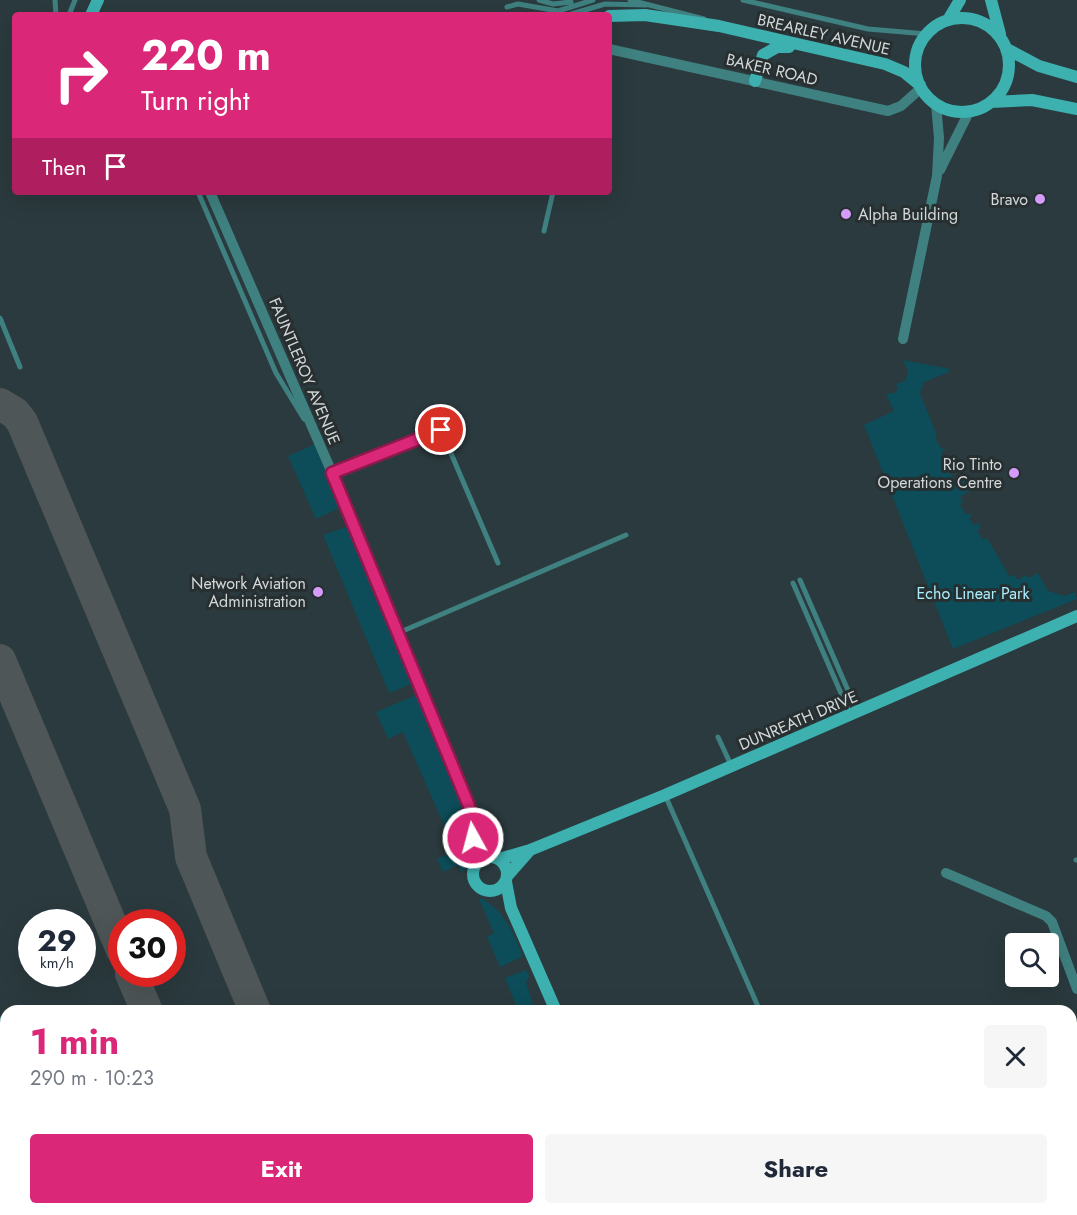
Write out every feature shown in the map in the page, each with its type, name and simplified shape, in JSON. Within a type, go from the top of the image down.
[{"type":"main road","points":[[948,20],[960,0]]},
{"type":"main road","points":[[991,0],[1004,43],[1010,63],[1008,78],[1002,92],[991,102],[969,112],[946,109],[936,104],[920,87],[916,75],[916,53],[927,34],[948,20],[962,17],[977,20],[990,27],[1004,43],[1039,66],[1077,76]]},
{"type":"main road","name":"BREARLEY AVENUE","points":[[612,16],[645,15],[719,26],[896,68],[920,87]]},
{"type":"main road","points":[[755,81],[763,55],[772,48],[783,46],[811,53],[831,52]]},
{"type":"main road","points":[[991,102],[1032,100],[1077,109]]},
{"type":"main road","name":"DUNREATH DRIVE","points":[[497,858],[530,850],[665,795],[1077,616]]},
{"type":"main road","name":"DUNREATH DRIVE","points":[[507,878],[530,850]]},
{"type":"main road","points":[[511,908],[490,891],[480,888],[474,881],[473,872],[477,862],[488,857],[497,858],[505,865],[511,908],[553,1005]]},
{"type":"main road","points":[[490,891],[500,888],[507,878]]},
{"type":"street","name":"BAKER ROAD","points":[[612,50],[894,110],[920,87]]},
{"type":"street","points":[[903,339],[937,176],[939,138],[936,104]]},
{"type":"street","points":[[937,176],[969,112]]},
{"type":"street","name":"FAUNTLEROY AVENUE","points":[[211,195],[332,473],[469,806],[475,831],[497,858]]},
{"type":"street","name":"FAUNTLEROY AVENUE","points":[[475,831],[473,838],[477,862]]},
{"type":"street","points":[[946,873],[1046,916],[1052,922],[1077,989]]},
{"type":"lane","points":[[539,0],[560,4],[588,0]]},
{"type":"lane","points":[[507,7],[518,4],[555,11],[593,0]]},
{"type":"lane","points":[[630,0],[692,14],[719,26]]},
{"type":"lane","name":"BREARLEY AVENUE","points":[[743,0],[887,32],[927,34]]},
{"type":"lane","points":[[578,12],[605,4],[657,5]]},
{"type":"lane","points":[[199,195],[276,374],[314,433]]},
{"type":"lane","points":[[544,231],[552,195]]},
{"type":"lane","points":[[0,318],[20,367]]},
{"type":"lane","points":[[332,473],[441,430],[498,563]]},
{"type":"lane","points":[[398,633],[626,536]]},
{"type":"lane","points":[[800,580],[854,714]]},
{"type":"lane","points":[[793,583],[854,714]]},
{"type":"lane","points":[[718,737],[731,767]]},
{"type":"lane","points":[[665,795],[757,1005]]},
{"type":"shaded area","points":[[0,0],[1077,0],[1077,1005],[0,1005]]},
{"type":"green space","name":"Echo Linear Park","points":[[903,360],[950,369],[947,373],[924,382],[920,393],[937,436],[935,438],[941,448],[945,449],[941,453],[950,464],[947,468],[956,483],[967,479],[973,489],[960,497],[963,502],[960,504],[966,515],[971,513],[972,516],[969,518],[974,525],[978,523],[981,528],[977,530],[983,540],[987,538],[1010,577],[1015,575],[1018,580],[1026,575],[1028,578],[1038,573],[1048,591],[1065,596],[1075,592],[1077,599],[953,649],[864,425],[894,411],[886,394],[894,393],[898,389],[896,384],[905,381],[908,371]]},
{"type":"green space","points":[[318,443],[346,505],[316,519],[288,456]]},
{"type":"green space","points":[[349,526],[414,683],[389,693],[323,535]]},
{"type":"green space","points":[[419,694],[469,821],[469,833],[451,841],[403,732],[388,739],[376,712]]},
{"type":"green space","points":[[460,849],[466,855],[467,867],[462,873],[458,865],[443,872],[437,859]]},
{"type":"green space","points":[[478,897],[501,914],[523,956],[500,967],[487,937],[494,933]]},
{"type":"green space","points":[[526,970],[529,976],[526,982],[533,1005],[516,1005],[505,978]]},
{"type":"taxiway","points":[[0,404],[15,413],[22,422],[185,809],[191,857],[253,1005]]},
{"type":"taxiway","points":[[0,660],[108,917]]},
{"type":"taxiway","points":[[137,987],[144,1005]]},
{"type":"place","name":"Bravo","points":[[1040,199]]},
{"type":"place","name":"Alpha Building","points":[[846,214]]},
{"type":"place","name":"Rio Tinto Operations Centre","points":[[1014,473]]},
{"type":"place","name":"Network Aviation Administration","points":[[318,592]]},
{"type":"route","points":[[441,430],[332,473],[469,806],[475,831],[473,838]]}]
